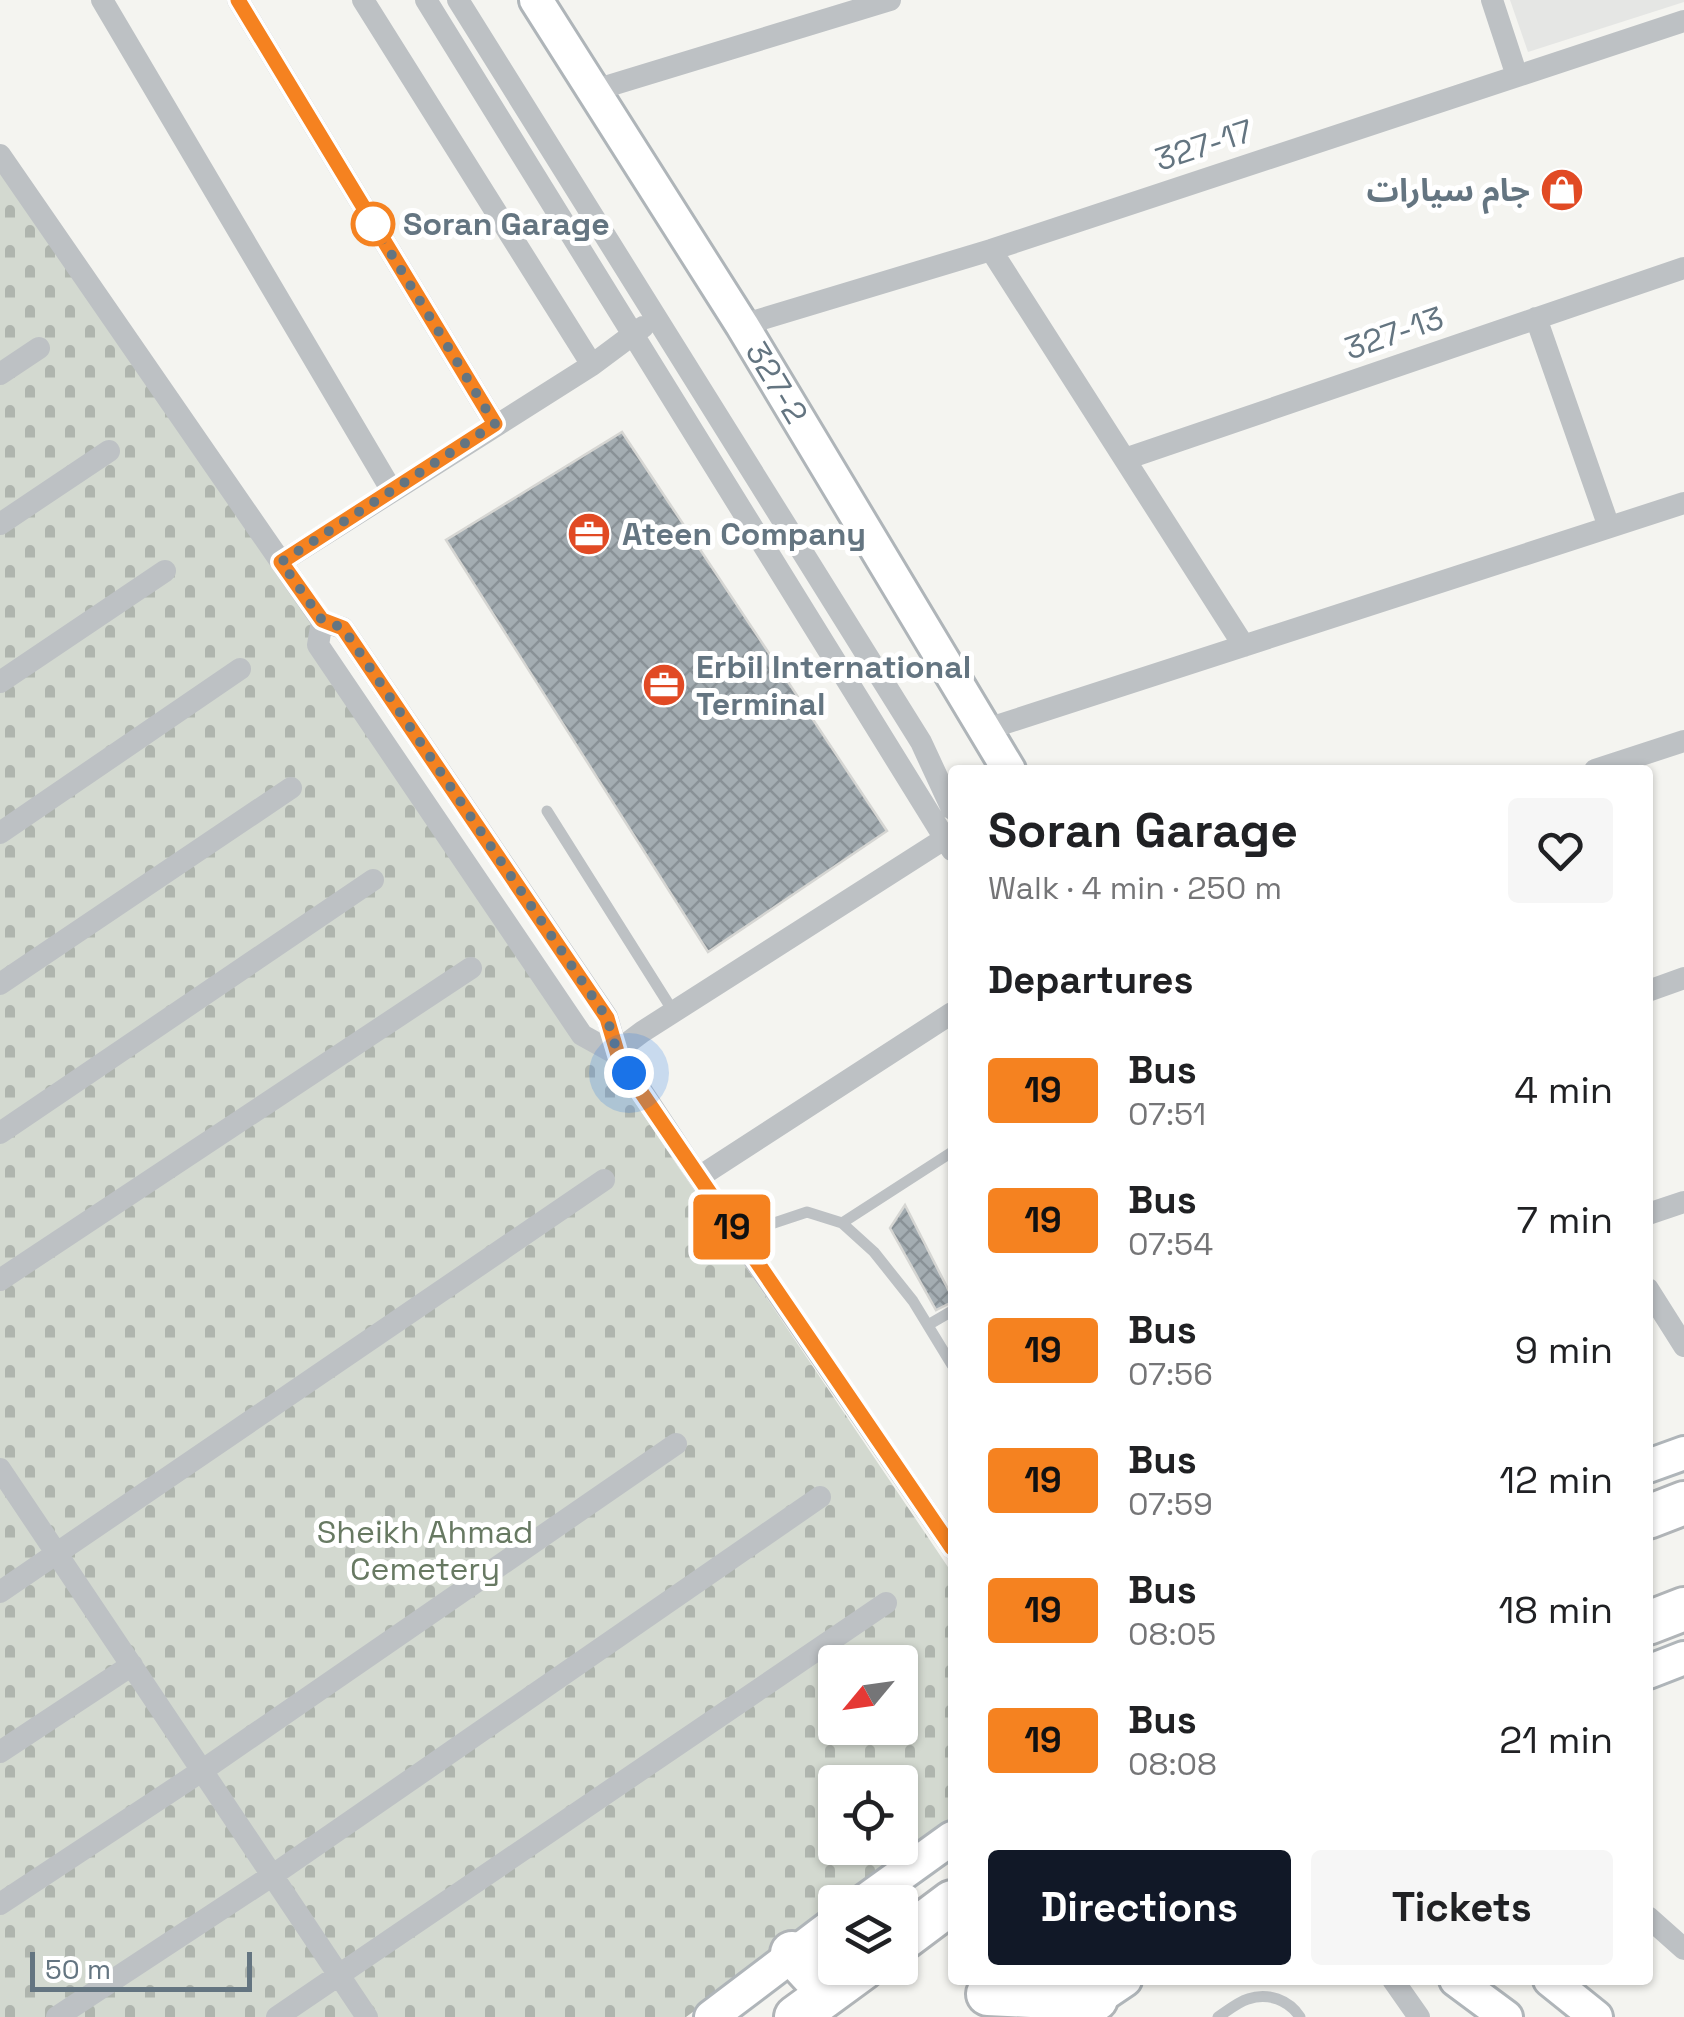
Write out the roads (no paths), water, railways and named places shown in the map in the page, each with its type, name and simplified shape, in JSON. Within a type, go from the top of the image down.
[{"type":"highway","points":[[1653,1515],[1684,1503]]},
{"type":"highway","points":[[1653,1621],[1684,1609]]},
{"type":"highway","points":[[918,1928],[948,1905]]},
{"type":"highway","points":[[792,1954],[812,2004],[838,1985]]},
{"type":"highway","points":[[984,1997],[1098,1999]]},
{"type":"street","points":[[102,0],[392,491]]},
{"type":"street","points":[[238,0],[495,424]]},
{"type":"street","points":[[362,0],[592,364]]},
{"type":"street","points":[[426,0],[948,838]]},
{"type":"street","points":[[458,0],[920,742],[948,801]]},
{"type":"street","name":"327-2","points":[[536,0],[742,325],[1006,765]]},
{"type":"street","points":[[594,90],[890,0]]},
{"type":"street","points":[[1492,0],[1517,76]]},
{"type":"street","name":"327-17","points":[[742,325],[992,250],[1684,21]]},
{"type":"street","points":[[0,156],[322,620],[318,644],[582,1035],[618,1055],[948,1542]]},
{"type":"street","points":[[992,250],[1244,646]]},
{"type":"street","name":"327-13","points":[[1125,459],[1684,268]]},
{"type":"street","points":[[1536,318],[1610,527]]},
{"type":"street","points":[[281,562],[657,319]]},
{"type":"street","points":[[0,374],[39,348]]},
{"type":"street","points":[[0,524],[108,451]]},
{"type":"street","points":[[984,730],[1684,503]]},
{"type":"street","points":[[0,682],[165,570]]},
{"type":"street","points":[[0,833],[240,669]]},
{"type":"street","points":[[1610,765],[1684,741]]},
{"type":"street","points":[[0,984],[291,788]]},
{"type":"street","points":[[618,1055],[626,1044],[673,1012],[948,842]]},
{"type":"street","points":[[0,1133],[373,880]]},
{"type":"street","points":[[0,1280],[472,968]]},
{"type":"street","points":[[1653,989],[1684,978]]},
{"type":"street","points":[[699,1177],[948,1015]]},
{"type":"street","points":[[0,1592],[604,1180]]},
{"type":"street","points":[[1653,1212],[1684,1202]]},
{"type":"street","points":[[1653,1297],[1684,1346]]},
{"type":"street","points":[[0,1904],[676,1444]]},
{"type":"street","points":[[1653,1464],[1684,1453]]},
{"type":"street","points":[[0,1469],[367,2017]]},
{"type":"street","points":[[57,2017],[273,1875],[820,1497]]},
{"type":"street","points":[[278,2017],[886,1604]]},
{"type":"street","points":[[1653,1670],[1684,1658]]},
{"type":"street","points":[[0,1752],[132,1665]]},
{"type":"street","points":[[887,1885],[948,1841]]},
{"type":"street","points":[[1653,1921],[1684,1949]]},
{"type":"street","points":[[711,2017],[818,1935]]},
{"type":"street","points":[[340,1975],[376,2017]]},
{"type":"street","points":[[1397,1985],[1420,2017]]},
{"type":"street","points":[[1463,1985],[1506,2017]]},
{"type":"street","points":[[1556,1985],[1596,2017]]},
{"type":"lane","points":[[547,811],[673,1012]]},
{"type":"lane","points":[[842,1223],[948,1155]]},
{"type":"lane","points":[[737,1235],[806,1212],[842,1223],[874,1252],[914,1300],[948,1358]]},
{"type":"lane","points":[[928,1325],[948,1314]]},
{"type":"lane","points":[[1218,2017],[1249,1998],[1279,1998],[1300,2017]]},
{"type":"place","name":"جام سيارات","points":[[1562,190]]},
{"type":"place","name":"Soran Garage","points":[[373,224]]},
{"type":"place","name":"Ateen Company","points":[[589,534]]},
{"type":"place","name":"Erbil International Terminal","points":[[664,685]]},
{"type":"park label","name":"Sheikh Ahmad Cemetery","points":[[425,1550]]}]
